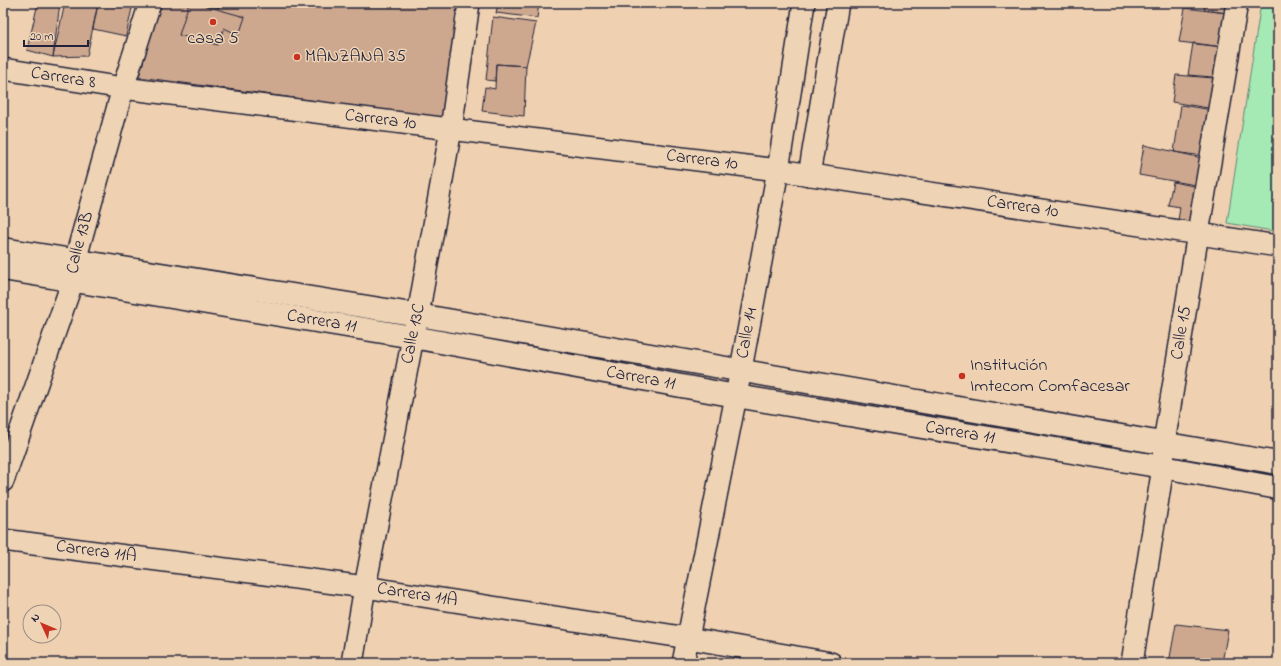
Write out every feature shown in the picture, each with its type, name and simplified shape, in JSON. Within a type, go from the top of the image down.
[{"type":"main road","name":"Carrera 11","points":[[3,250],[74,270],[413,338],[736,396],[994,438],[1278,488]]},
{"type":"main road","name":"Carrera 11","points":[[3,269],[74,270],[418,315],[1278,463]]},
{"type":"main road","points":[[994,438],[999,414]]},
{"type":"street","name":"Calle 13B","points":[[3,481],[74,270],[123,88],[150,3]]},
{"type":"street","name":"Calle 13C","points":[[352,663],[365,587],[418,315],[451,130],[470,3]]},
{"type":"street","name":"Calle 14","points":[[683,663],[736,396],[778,170],[804,3]]},
{"type":"street","points":[[809,174],[838,3]]},
{"type":"street","name":"Calle 15","points":[[1132,663],[1163,467],[1164,443],[1237,3]]},
{"type":"street","name":"Carrera 8","points":[[3,69],[123,88]]},
{"type":"street","name":"Carrera 10","points":[[123,88],[809,174],[1278,246]]},
{"type":"street","name":"Carrera 11A","points":[[3,540],[365,587],[688,638],[831,663]]},
{"type":"green space","points":[[1261,3],[1278,3],[1278,232],[1227,223]]},
{"type":"building","points":[[3,3],[6,3],[3,26]]},
{"type":"building","points":[[38,3],[60,3],[53,57],[27,50]]},
{"type":"building","points":[[65,3],[98,3],[87,56],[53,57]]},
{"type":"building","name":"MANZANA 35","points":[[159,3],[459,3],[442,118],[139,77],[148,37]]},
{"type":"building","name":"casa 5","points":[[189,3],[195,3],[245,17],[239,35],[224,28],[218,45],[179,35]]},
{"type":"building","points":[[204,3],[220,3],[219,8]]},
{"type":"building","points":[[498,3],[539,3],[537,18],[496,13]]},
{"type":"building","points":[[1205,3],[1236,3],[1235,14],[1204,10]]},
{"type":"building","points":[[98,4],[132,8],[126,36],[93,29]]},
{"type":"building","points":[[1185,8],[1235,14],[1231,48],[1179,42]]},
{"type":"building","points":[[493,17],[536,23],[526,66],[496,64],[495,81],[486,80]]},
{"type":"building","points":[[1193,43],[1231,48],[1225,78],[1188,75]]},
{"type":"building","points":[[496,64],[526,66],[524,116],[482,111],[485,87],[495,89]]},
{"type":"building","points":[[1176,75],[1226,79],[1220,110],[1172,102]]},
{"type":"building","points":[[1181,105],[1219,111],[1211,157],[1174,152]]},
{"type":"building","points":[[1144,145],[1211,160],[1207,187],[1139,175]]},
{"type":"building","points":[[1173,182],[1209,189],[1204,225],[1178,221],[1180,207],[1168,205]]},
{"type":"building","points":[[1176,624],[1228,630],[1222,663],[1169,663]]},
{"type":"place","name":"casa 5","points":[[213,22]]},
{"type":"place","name":"MANZANA 35","points":[[297,57]]},
{"type":"place","name":"Institución Imtecom Comfacesar","points":[[962,376]]}]
